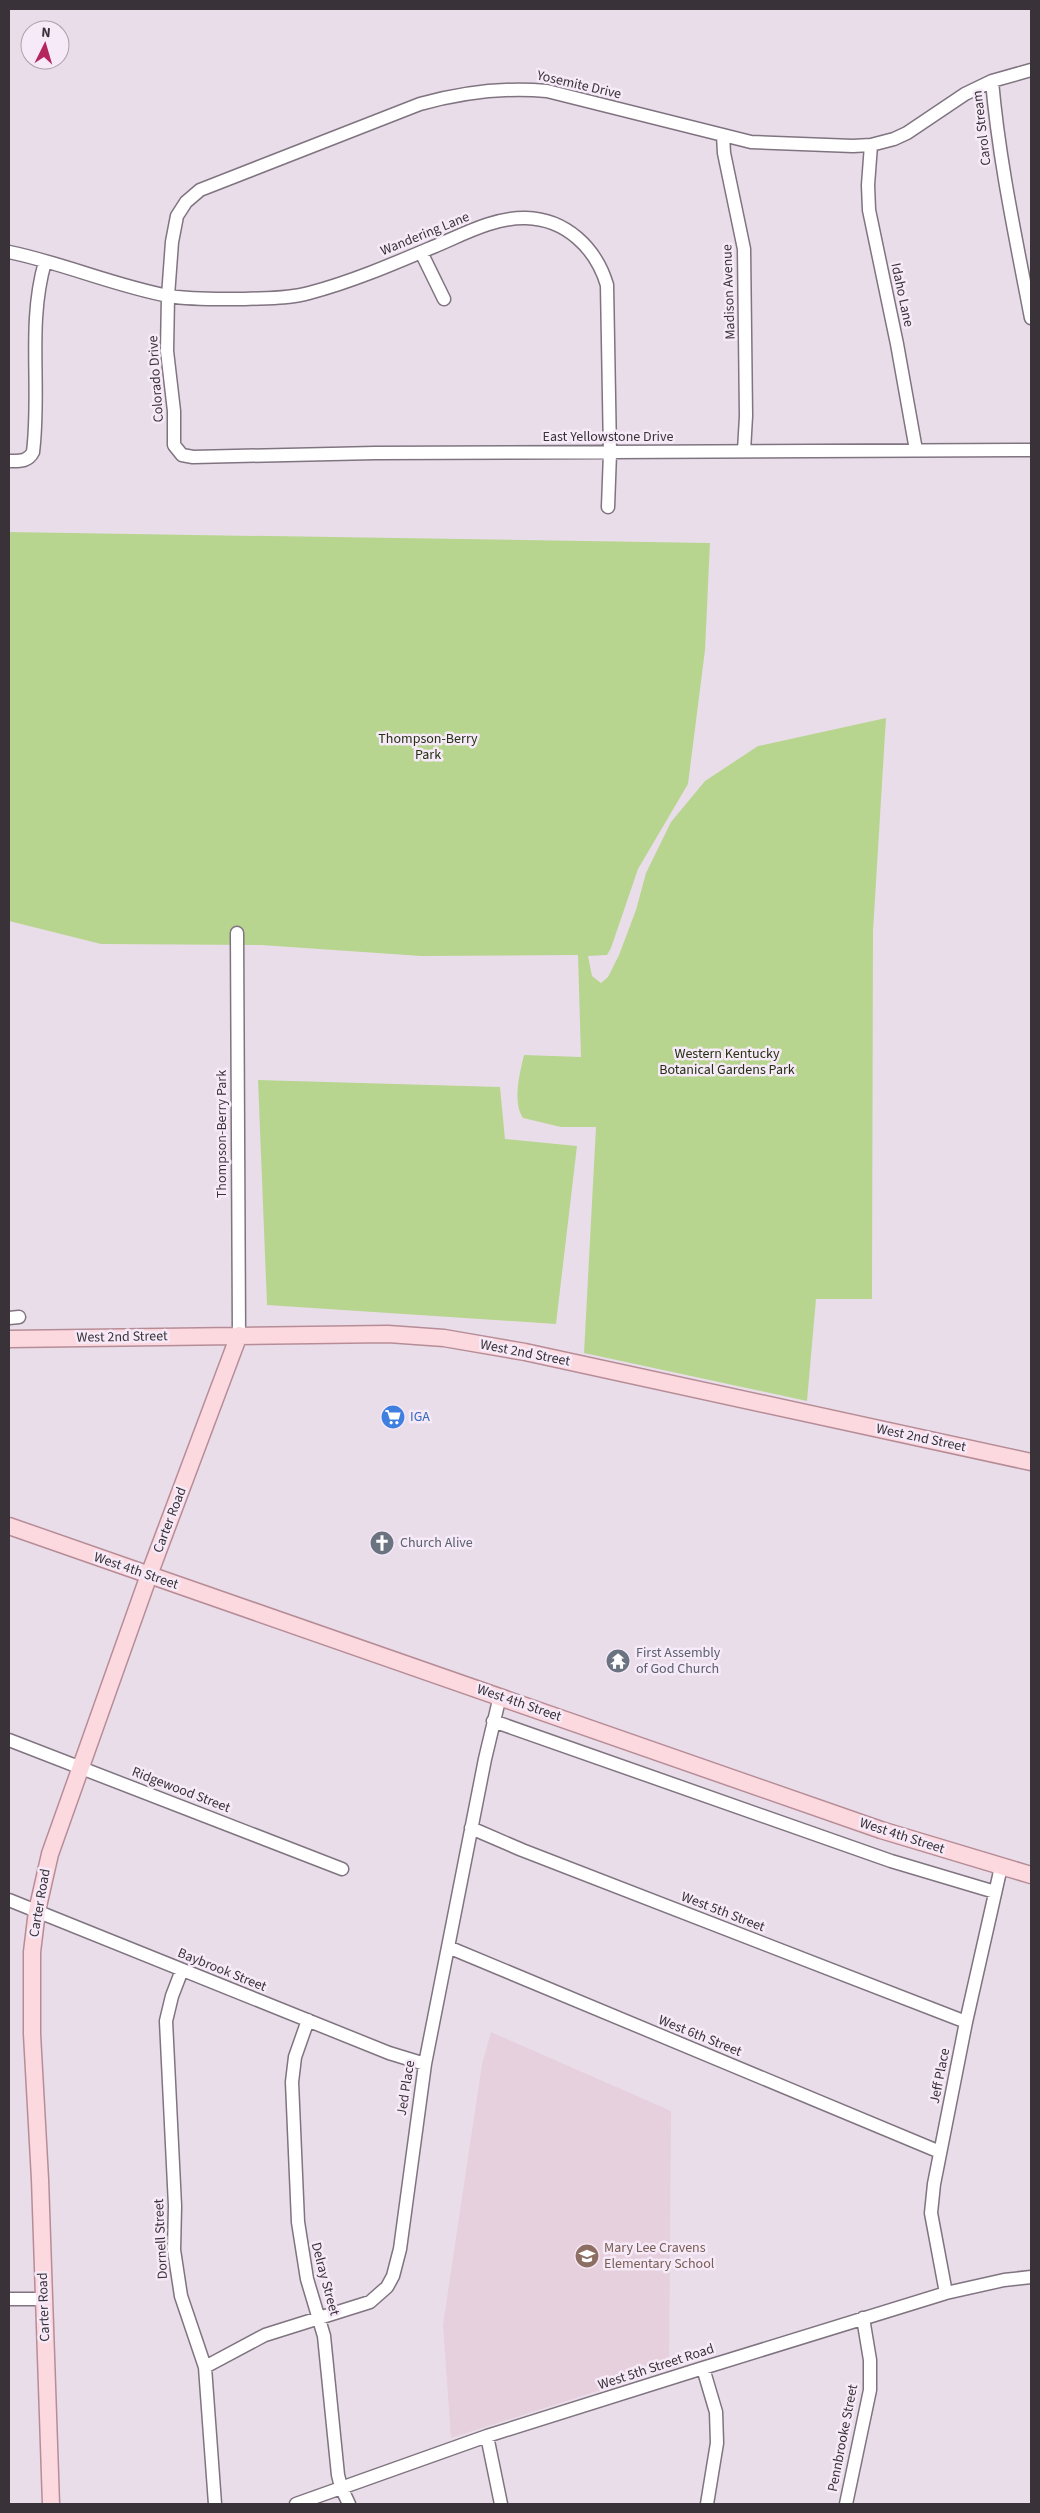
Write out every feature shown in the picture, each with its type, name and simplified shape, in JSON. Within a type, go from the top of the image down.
[{"type":"main road","name":"West 2nd Street","points":[[9,1339],[388,1334],[471,1342],[1031,1462]]},
{"type":"main road","name":"Carter Road","points":[[51,2504],[40,2180],[32,2034],[32,1952],[37,1911],[50,1854],[149,1576],[239,1335]]},
{"type":"main road","name":"West 4th Street","points":[[9,1526],[881,1830],[1001,1867],[1031,1874]]},
{"type":"street","name":"Yosemite Drive","points":[[168,296],[172,242],[177,216],[186,202],[200,190],[446,97],[523,89],[547,90],[723,135],[766,144],[871,145],[894,139],[907,133],[965,94],[992,81],[1031,70]]},
{"type":"street","name":"Carol Stream","points":[[992,81],[1003,177],[1031,318]]},
{"type":"street","name":"Madison Avenue","points":[[723,135],[724,154],[744,249],[746,416],[744,451]]},
{"type":"street","name":"Idaho Lane","points":[[871,145],[868,185],[869,210],[897,344],[916,450]]},
{"type":"street","name":"Wandering Lane","points":[[9,252],[168,296],[224,299],[291,297],[341,283],[483,226],[512,218],[526,218],[554,223],[567,230],[589,248],[603,272],[609,299],[610,453],[608,508]]},
{"type":"street","points":[[421,252],[444,299]]},
{"type":"street","points":[[9,461],[25,460],[34,452],[36,311],[39,282],[45,262]]},
{"type":"street","name":"Colorado Drive","points":[[168,296],[167,351],[174,411],[174,445],[177,451],[185,456]]},
{"type":"street","name":"East Yellowstone Drive","points":[[185,456],[202,458],[375,453],[1031,450]]},
{"type":"street","name":"Thompson-Berry Park","points":[[236,933],[239,1335]]},
{"type":"street","name":"Jed Place","points":[[205,2367],[265,2335],[319,2316],[370,2302],[387,2287],[393,2276],[400,2248],[425,2064],[471,1828],[500,1696]]},
{"type":"street","name":"West 4th Street","points":[[493,1721],[891,1861],[995,1892]]},
{"type":"street","name":"Ridgewood Street","points":[[9,1740],[342,1869]]},
{"type":"street","name":"West 5th Street","points":[[471,1828],[522,1850],[966,2022]]},
{"type":"street","name":"Jeff Place","points":[[946,2293],[931,2213],[934,2184],[966,2022],[1001,1867]]},
{"type":"street","name":"Baybrook Street","points":[[9,1900],[389,2053],[425,2064]]},
{"type":"street","name":"West 6th Street","points":[[448,1947],[940,2152]]},
{"type":"street","name":"Dornell Street","points":[[182,1970],[172,1996],[166,2021],[175,2206],[174,2250],[181,2296],[205,2367],[215,2504]]},
{"type":"street","name":"Delray Street","points":[[308,2020],[294,2057],[293,2114],[300,2251],[324,2336],[341,2487]]},
{"type":"street","name":"West 5th Street Road","points":[[296,2504],[487,2436],[863,2318],[946,2293],[1004,2280],[1031,2277]]},
{"type":"street","points":[[9,2299],[44,2300]]},
{"type":"street","name":"Pennbrooke Street","points":[[846,2504],[870,2390],[870,2360],[863,2318]]},
{"type":"street","points":[[703,2368],[716,2412],[717,2443],[707,2504]]},
{"type":"street","points":[[487,2436],[501,2504]]},
{"type":"street","points":[[341,2487],[350,2504]]},
{"type":"shaded area","points":[[491,2032],[671,2111],[669,2368],[451,2438],[443,2325],[482,2064]]},
{"type":"green space","name":"Thompson-Berry Park","points":[[9,532],[710,543],[705,650],[688,784],[638,869],[607,955],[588,956],[592,976],[601,983],[608,977],[619,955],[636,910],[646,873],[671,822],[705,781],[758,746],[886,718],[873,931],[872,1299],[816,1299],[807,1401],[584,1353],[596,1127],[561,1127],[523,1118],[517,1096],[524,1055],[581,1057],[578,955],[421,956],[261,945],[101,944],[9,921]]},
{"type":"green space","points":[[258,1080],[500,1087],[505,1139],[577,1146],[556,1324],[267,1305]]},
{"type":"place","name":"IGA","points":[[393,1417]]},
{"type":"place","name":"Church Alive","points":[[382,1543]]},
{"type":"place","name":"First Assembly of God Church","points":[[618,1661]]},
{"type":"place","name":"Mary Lee Cravens Elementary School","points":[[587,2256]]},
{"type":"park label","name":"Western Kentucky Botanical Gardens Park","points":[[727,1062]]}]
